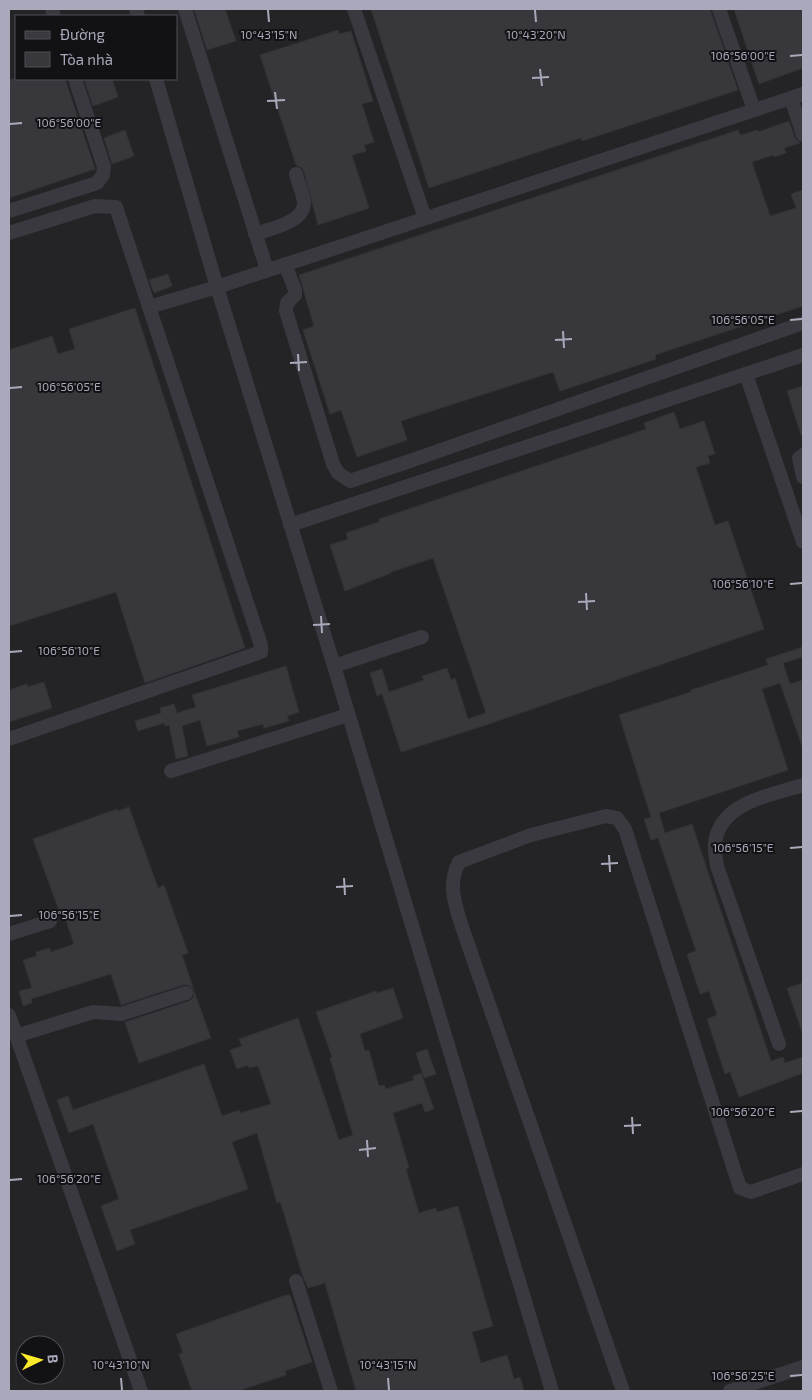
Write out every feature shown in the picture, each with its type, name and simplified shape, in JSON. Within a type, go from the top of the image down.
[{"type":"lane","points":[[185,9],[267,270]]},
{"type":"lane","points":[[354,9],[425,218]]},
{"type":"lane","points":[[719,9],[754,110]]},
{"type":"lane","points":[[9,211],[97,183],[103,175],[104,167],[75,80]]},
{"type":"lane","points":[[156,80],[552,1391]]},
{"type":"lane","points":[[149,307],[797,96],[803,136]]},
{"type":"lane","points":[[255,234],[286,224],[296,218],[302,210],[304,204],[296,174]]},
{"type":"lane","points":[[9,233],[95,206],[116,207],[261,645],[261,652],[9,739]]},
{"type":"lane","points":[[285,264],[295,290],[295,295],[287,303],[286,311],[333,464],[338,473],[350,481],[803,323]]},
{"type":"lane","points":[[290,525],[803,355]]},
{"type":"lane","points":[[746,374],[803,542]]},
{"type":"lane","points":[[803,455],[799,458],[803,477]]},
{"type":"lane","points":[[334,666],[422,637]]},
{"type":"lane","points":[[171,771],[348,715]]},
{"type":"lane","points":[[779,1044],[717,866],[715,844],[717,833],[724,818],[736,808],[803,785]]},
{"type":"lane","points":[[623,1391],[452,895],[453,873],[459,862],[531,836],[606,816],[617,818],[625,829],[740,1188],[751,1192],[803,1174]]},
{"type":"lane","points":[[9,934],[50,921]]},
{"type":"lane","points":[[16,1036],[94,1012],[121,1014],[186,993]]},
{"type":"lane","points":[[9,1015],[141,1391]]},
{"type":"lane","points":[[296,1281],[331,1391]]},
{"type":"lane","points":[[730,1391],[803,1366]]},
{"type":"shaded area","points":[[9,9],[803,9],[803,1391],[9,1391]]},
{"type":"building","points":[[194,9],[225,9],[236,41],[207,50]]},
{"type":"building","points":[[371,9],[710,9],[738,90],[582,141],[581,138],[429,188]]},
{"type":"building","points":[[734,9],[803,9],[803,68],[759,84]]},
{"type":"building","points":[[338,30],[339,34],[351,31],[373,101],[362,104],[374,142],[364,145],[366,151],[352,155],[369,208],[318,225],[304,172],[302,168],[296,165],[260,55]]},
{"type":"building","points":[[9,79],[65,80],[95,169],[9,198]]},
{"type":"building","points":[[84,80],[112,80],[118,97],[93,106]]},
{"type":"building","points":[[789,121],[795,138],[800,143],[784,148],[786,153],[752,162],[770,216],[796,208],[791,194],[803,190],[803,306],[655,355],[656,359],[560,391],[553,372],[401,421],[407,440],[357,457],[341,410],[330,414],[303,330],[314,326],[299,275],[738,130],[740,135],[758,130],[758,132]]},
{"type":"building","points":[[125,130],[134,156],[112,164],[104,138]]},
{"type":"building","points":[[168,274],[172,286],[154,293],[149,280]]},
{"type":"building","points":[[135,308],[245,648],[145,683],[116,592],[9,626],[9,350],[52,336],[58,354],[75,349],[69,329]]},
{"type":"building","points":[[803,386],[803,435],[801,435],[787,391]]},
{"type":"building","points":[[674,412],[680,429],[704,421],[715,454],[708,456],[710,463],[696,467],[715,525],[728,521],[764,629],[489,724],[401,752],[382,694],[377,696],[370,673],[382,669],[389,692],[424,680],[422,676],[447,668],[451,680],[455,678],[468,719],[486,713],[433,558],[391,572],[345,591],[330,545],[348,539],[346,533],[379,522],[379,519],[646,429],[644,423]]},
{"type":"building","points":[[803,647],[803,657],[783,663],[790,684],[803,680],[803,746],[780,683],[762,689],[788,770],[659,813],[665,833],[692,824],[771,1061],[783,1057],[785,1063],[803,1057],[803,1073],[739,1097],[730,1072],[725,1074],[707,1019],[717,1015],[709,991],[700,994],[687,954],[696,951],[658,838],[651,840],[644,819],[651,817],[619,715],[768,665],[766,659]]},
{"type":"building","points":[[286,666],[299,712],[287,716],[289,721],[264,728],[263,724],[237,731],[239,737],[207,746],[200,720],[182,726],[188,756],[176,759],[169,725],[165,726],[164,723],[138,731],[135,721],[161,713],[160,708],[174,704],[177,713],[196,707],[192,695]]},
{"type":"building","points":[[44,682],[52,708],[9,722],[9,690],[27,684],[28,687]]},
{"type":"building","points":[[129,807],[158,888],[164,885],[188,953],[182,955],[194,990],[188,985],[183,985],[121,1005],[111,974],[31,999],[32,1003],[23,1006],[19,991],[32,988],[23,960],[37,956],[36,952],[50,948],[51,952],[74,944],[64,915],[61,916],[33,839],[117,809],[118,811]]},
{"type":"building","points":[[803,983],[803,1032],[802,1032],[787,988]]},
{"type":"building","points":[[393,988],[403,1018],[360,1034],[365,1051],[369,1050],[379,1086],[384,1085],[386,1089],[414,1080],[413,1076],[421,1073],[434,1109],[425,1112],[422,1103],[393,1113],[409,1168],[406,1169],[419,1213],[436,1208],[437,1212],[458,1206],[493,1326],[472,1332],[481,1363],[507,1355],[514,1379],[520,1377],[524,1391],[356,1391],[325,1283],[308,1288],[281,1204],[280,1202],[277,1203],[257,1133],[232,1142],[248,1189],[130,1230],[135,1244],[117,1251],[101,1206],[119,1199],[93,1124],[69,1133],[57,1100],[68,1096],[73,1110],[204,1064],[222,1116],[239,1110],[240,1113],[271,1104],[258,1066],[249,1068],[248,1065],[237,1069],[230,1050],[242,1046],[239,1039],[298,1018],[339,1140],[353,1135],[330,1058],[332,1057],[316,1012],[376,991],[377,993]]},
{"type":"building","points":[[194,991],[211,1038],[139,1063],[125,1022],[189,1001],[193,998]]},
{"type":"building","points":[[427,1049],[436,1074],[424,1078],[416,1053]]},
{"type":"building","points":[[290,1295],[312,1362],[285,1371],[286,1375],[238,1391],[192,1391],[179,1354],[183,1353],[176,1334]]}]
